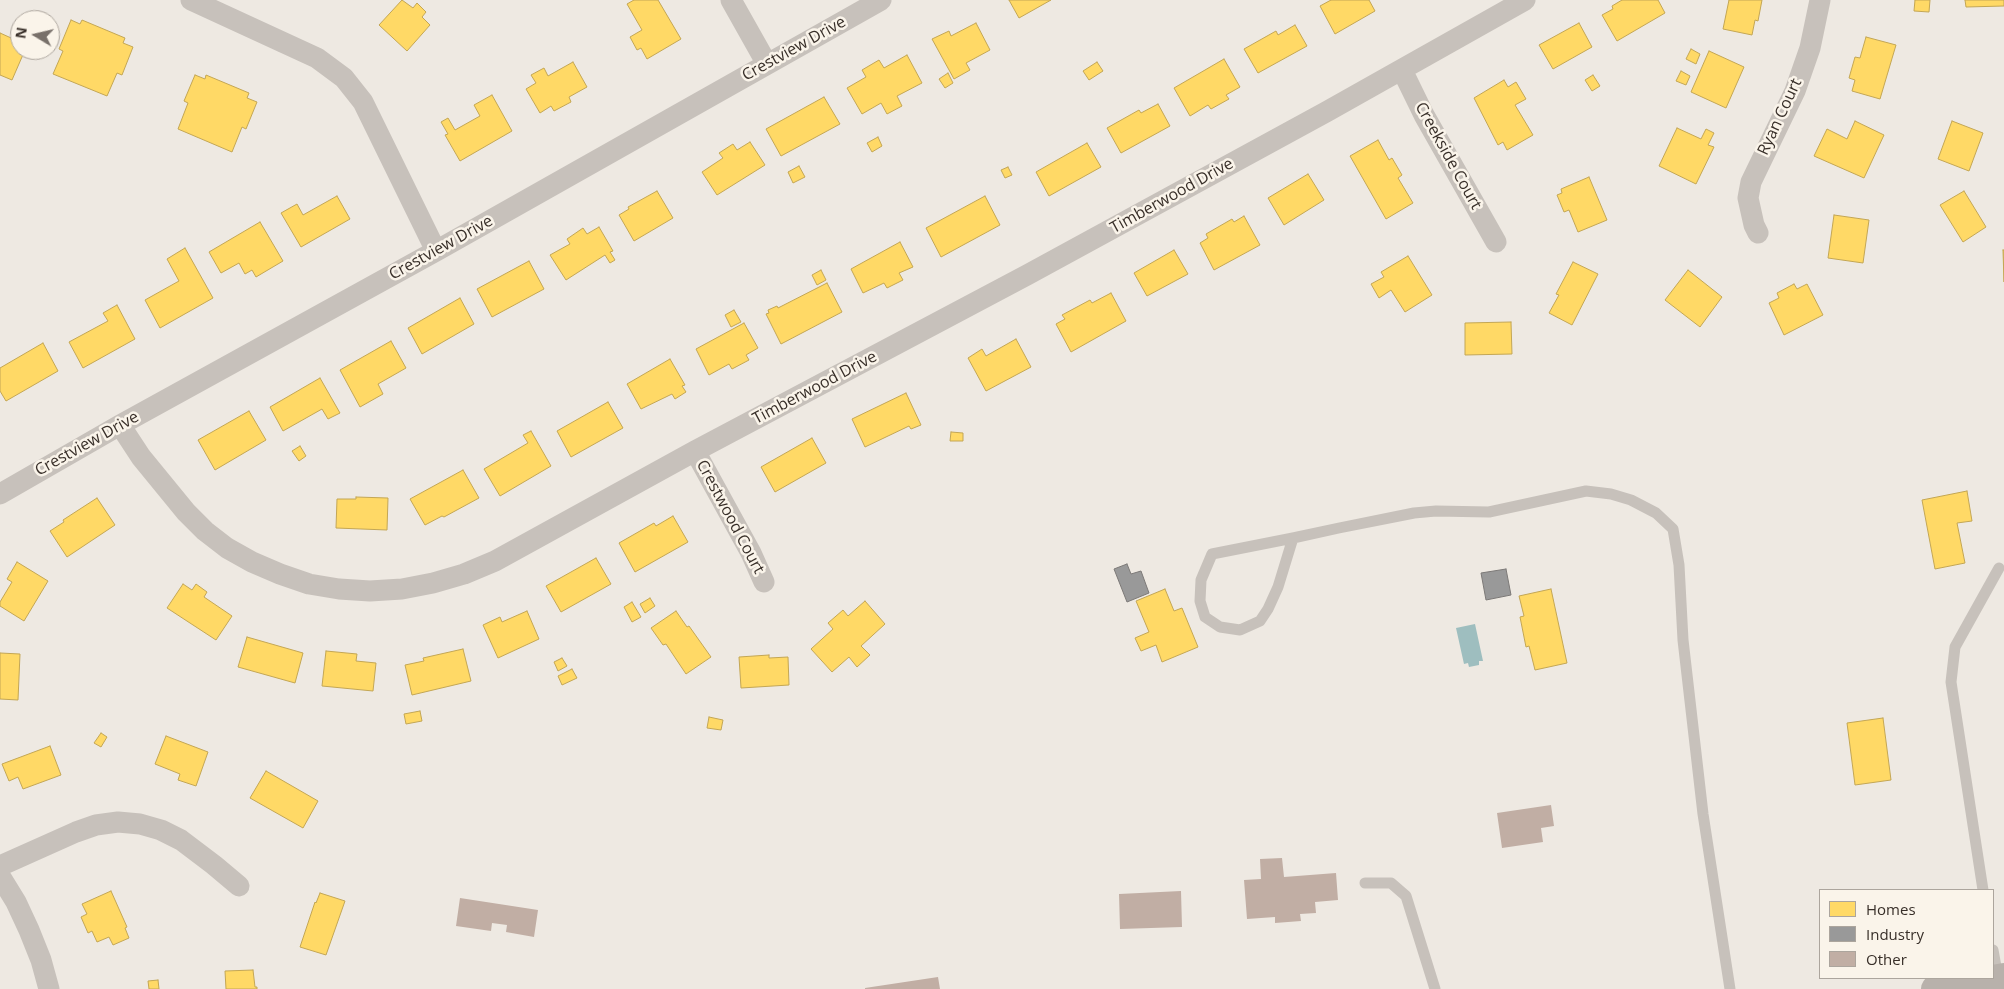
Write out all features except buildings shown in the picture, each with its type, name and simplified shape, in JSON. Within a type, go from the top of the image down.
[{"type":"main road","points":[[1935,989],[2000,982]]},
{"type":"street","points":[[192,0],[317,58],[344,78],[363,102],[436,251]]},
{"type":"street","points":[[731,0],[767,64]]},
{"type":"street","name":"Crestview Drive","points":[[0,494],[881,0]]},
{"type":"street","name":"Timberwood Drive","points":[[120,425],[169,493],[205,531],[227,548],[273,571],[308,584],[370,591],[402,589],[464,574],[495,561],[695,451],[1036,271],[1402,70],[1525,0]]},
{"type":"street","name":"Ryan Court","points":[[1758,232],[1754,225],[1748,198],[1751,182],[1794,91],[1810,48],[1820,0]]},
{"type":"street","name":"Creekside Court","points":[[1402,70],[1424,115],[1496,242]]},
{"type":"street","name":"Crestwood Court","points":[[695,451],[751,553],[764,582]]},
{"type":"street","points":[[0,866],[76,832],[96,825],[118,822],[140,824],[161,830],[180,840],[239,886]]},
{"type":"street","points":[[0,876],[16,902],[29,930],[42,960],[49,989]]},
{"type":"lane","points":[[1293,538],[1278,587],[1260,621],[1240,630],[1220,627],[1205,617],[1200,601],[1201,580],[1212,554],[1414,513],[1436,511],[1489,512],[1586,490],[1611,494],[1631,500],[1656,513],[1673,528],[1679,565],[1683,640],[1703,814],[1730,989]]},
{"type":"lane","points":[[1983,889],[1951,682],[1955,647],[1999,568]]},
{"type":"lane","points":[[1365,883],[1391,883],[1406,896],[1435,989]]},
{"type":"lane","points":[[1994,955],[2000,982]]},
{"type":"water","points":[[1475,624],[1483,661],[1479,661],[1479,665],[1469,667],[1468,663],[1464,664],[1456,628]]}]
